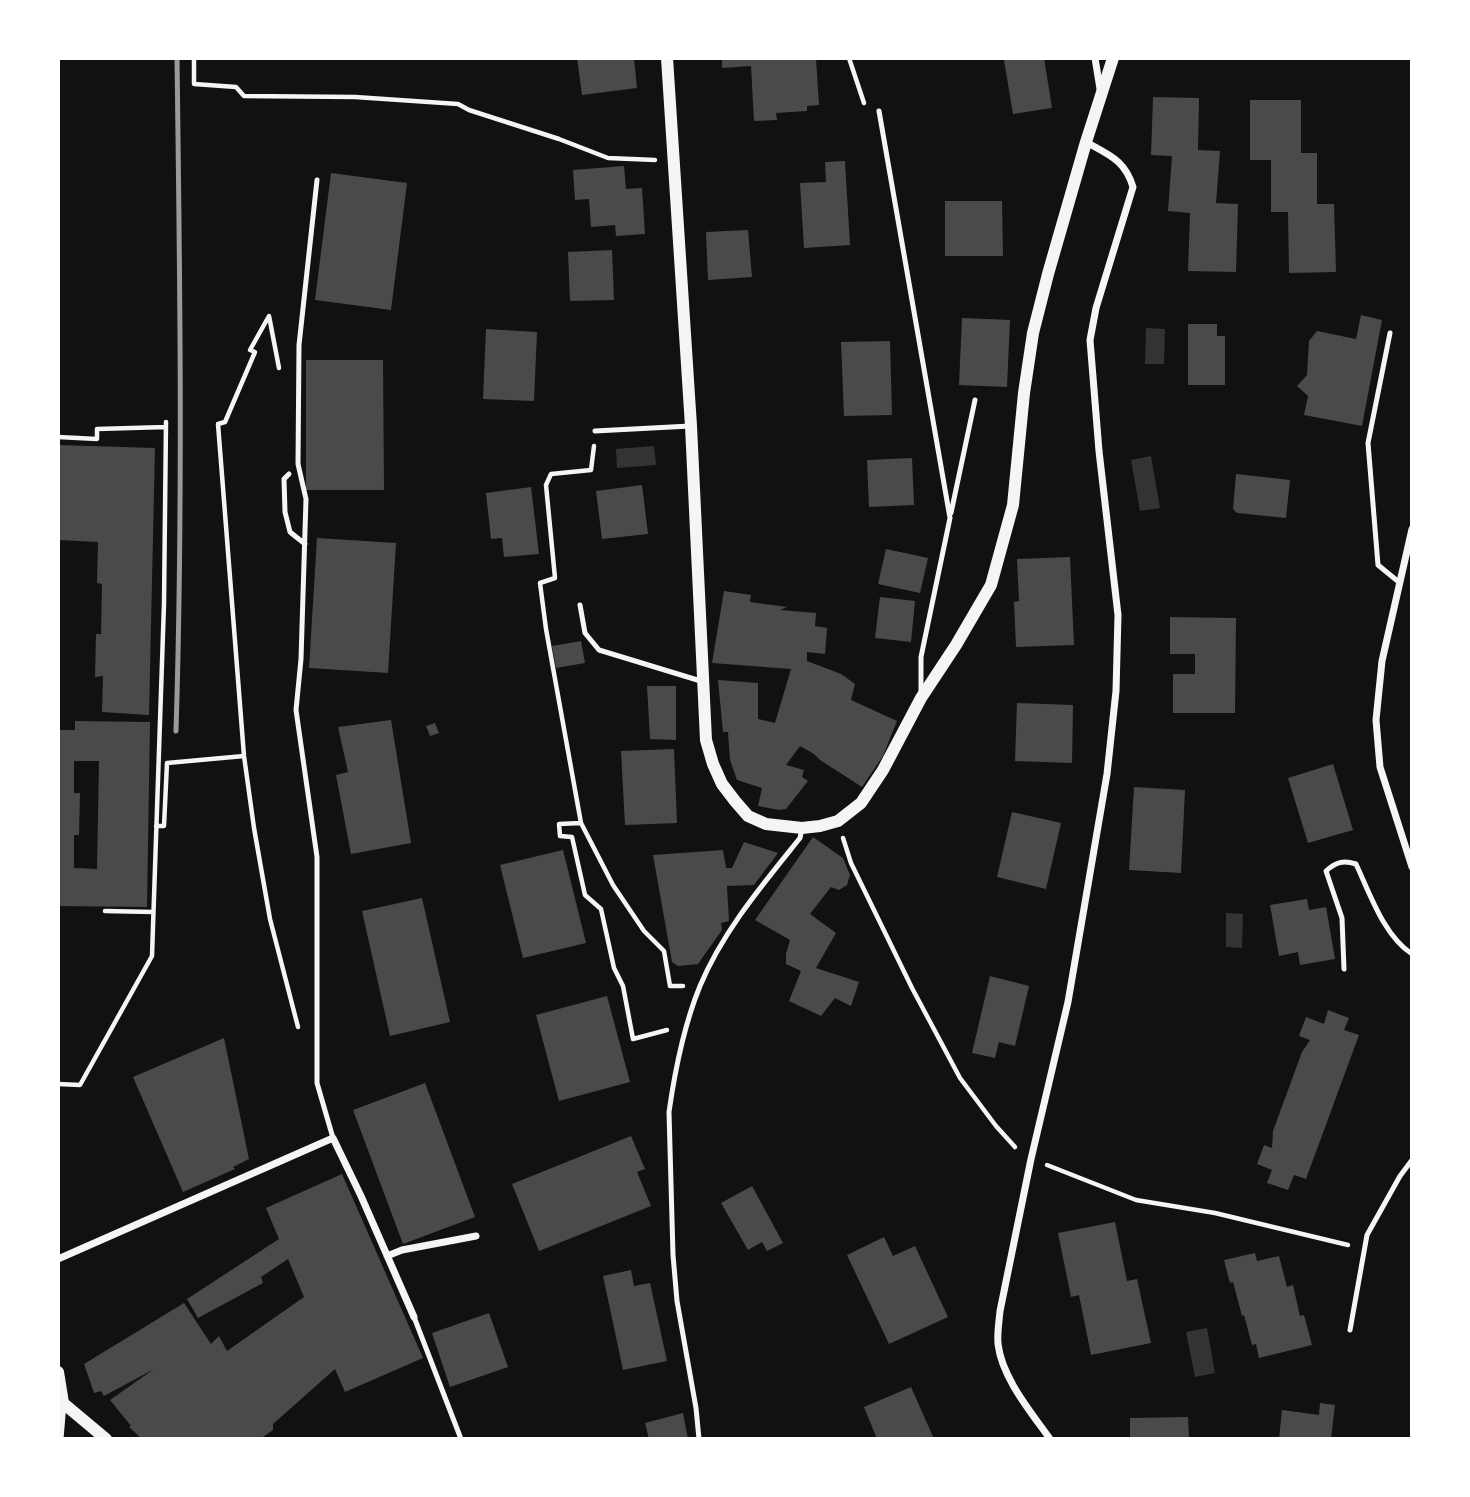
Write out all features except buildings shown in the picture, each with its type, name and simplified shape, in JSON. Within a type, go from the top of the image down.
[{"type":"street","points":[[667,58],[691,426],[706,740],[722,784],[748,816],[766,824],[802,828],[838,821],[861,803],[991,585],[1013,505],[1033,333],[1086,142],[1113,58]]},
{"type":"street","points":[[1095,58],[1101,93]]},
{"type":"street","points":[[1050,1439],[1020,1398],[1002,1361],[998,1345],[1000,1311],[1031,1158],[1068,1002],[1107,774],[1116,691],[1118,615],[1099,451],[1090,340],[1096,308],[1133,187],[1128,173],[1116,159],[1086,142]]},
{"type":"street","points":[[1412,528],[1382,661],[1376,720],[1380,767],[1412,867]]},
{"type":"street","points":[[58,1259],[333,1138],[414,1317]]},
{"type":"street","points":[[387,1256],[402,1250],[476,1237]]},
{"type":"street","points":[[58,1372],[63,1404],[60,1439]]},
{"type":"street","points":[[63,1404],[106,1439]]},
{"type":"lane","points":[[879,111],[950,518]]},
{"type":"lane","points":[[317,180],[299,345],[298,464],[306,499],[301,659],[296,710],[317,857],[317,1083],[333,1138]]},
{"type":"lane","points":[[1390,333],[1368,443],[1378,565],[1400,583]]},
{"type":"lane","points":[[922,698],[921,657],[975,400]]},
{"type":"lane","points":[[595,431],[691,426]]},
{"type":"lane","points":[[289,474],[284,479],[285,512],[290,532],[305,544]]},
{"type":"lane","points":[[580,605],[585,634],[599,650],[704,682]]},
{"type":"lane","points":[[699,1439],[677,1301],[673,1255],[669,1112],[672,1090],[701,985],[740,917],[800,838],[802,828]]},
{"type":"lane","points":[[1344,969],[1342,918],[1326,871],[1334,863],[1346,861],[1356,864],[1388,929],[1400,946],[1412,954]]},
{"type":"lane","points":[[1350,1329],[1367,1235],[1412,1160]]},
{"type":"lane","points":[[414,1317],[461,1439]]},
{"type":"path","points":[[194,58],[194,85],[236,87],[244,96],[355,97],[458,104],[608,158],[667,159]]},
{"type":"path","points":[[849,58],[865,105],[879,111]]},
{"type":"path","points":[[281,374],[269,316],[250,350],[255,352],[225,422],[218,424],[244,756],[254,828],[270,919],[304,1049],[317,1064]]},
{"type":"path","points":[[58,438],[97,439],[97,429],[166,425],[164,604],[152,956],[80,1085],[58,1084]]},
{"type":"path","points":[[595,431],[591,470],[551,474],[546,485],[555,578],[540,583],[581,822],[612,885],[644,931],[664,951],[670,986],[701,985]]},
{"type":"path","points":[[156,826],[164,826],[167,763],[244,756]]},
{"type":"path","points":[[581,822],[559,824],[561,836],[572,837],[585,895],[601,909],[614,968],[623,986],[633,1039],[677,1028],[687,1030]]},
{"type":"path","points":[[841,831],[851,863],[912,988],[960,1078],[1017,1148],[1031,1158],[1136,1200],[1215,1213],[1364,1249]]},
{"type":"path","points":[[105,911],[153,912]]},
{"type":"shaded area","points":[[1146,328],[1165,329],[1164,364],[1145,364]]},
{"type":"shaded area","points":[[654,446],[656,465],[617,468],[616,449]]},
{"type":"shaded area","points":[[1151,456],[1160,508],[1140,511],[1131,460]]},
{"type":"shaded area","points":[[1226,913],[1243,914],[1242,948],[1226,947]]},
{"type":"shaded area","points":[[1207,1328],[1215,1373],[1195,1377],[1186,1332]]},
{"type":"railway","points":[[176,731],[180,479],[177,58]]}]
